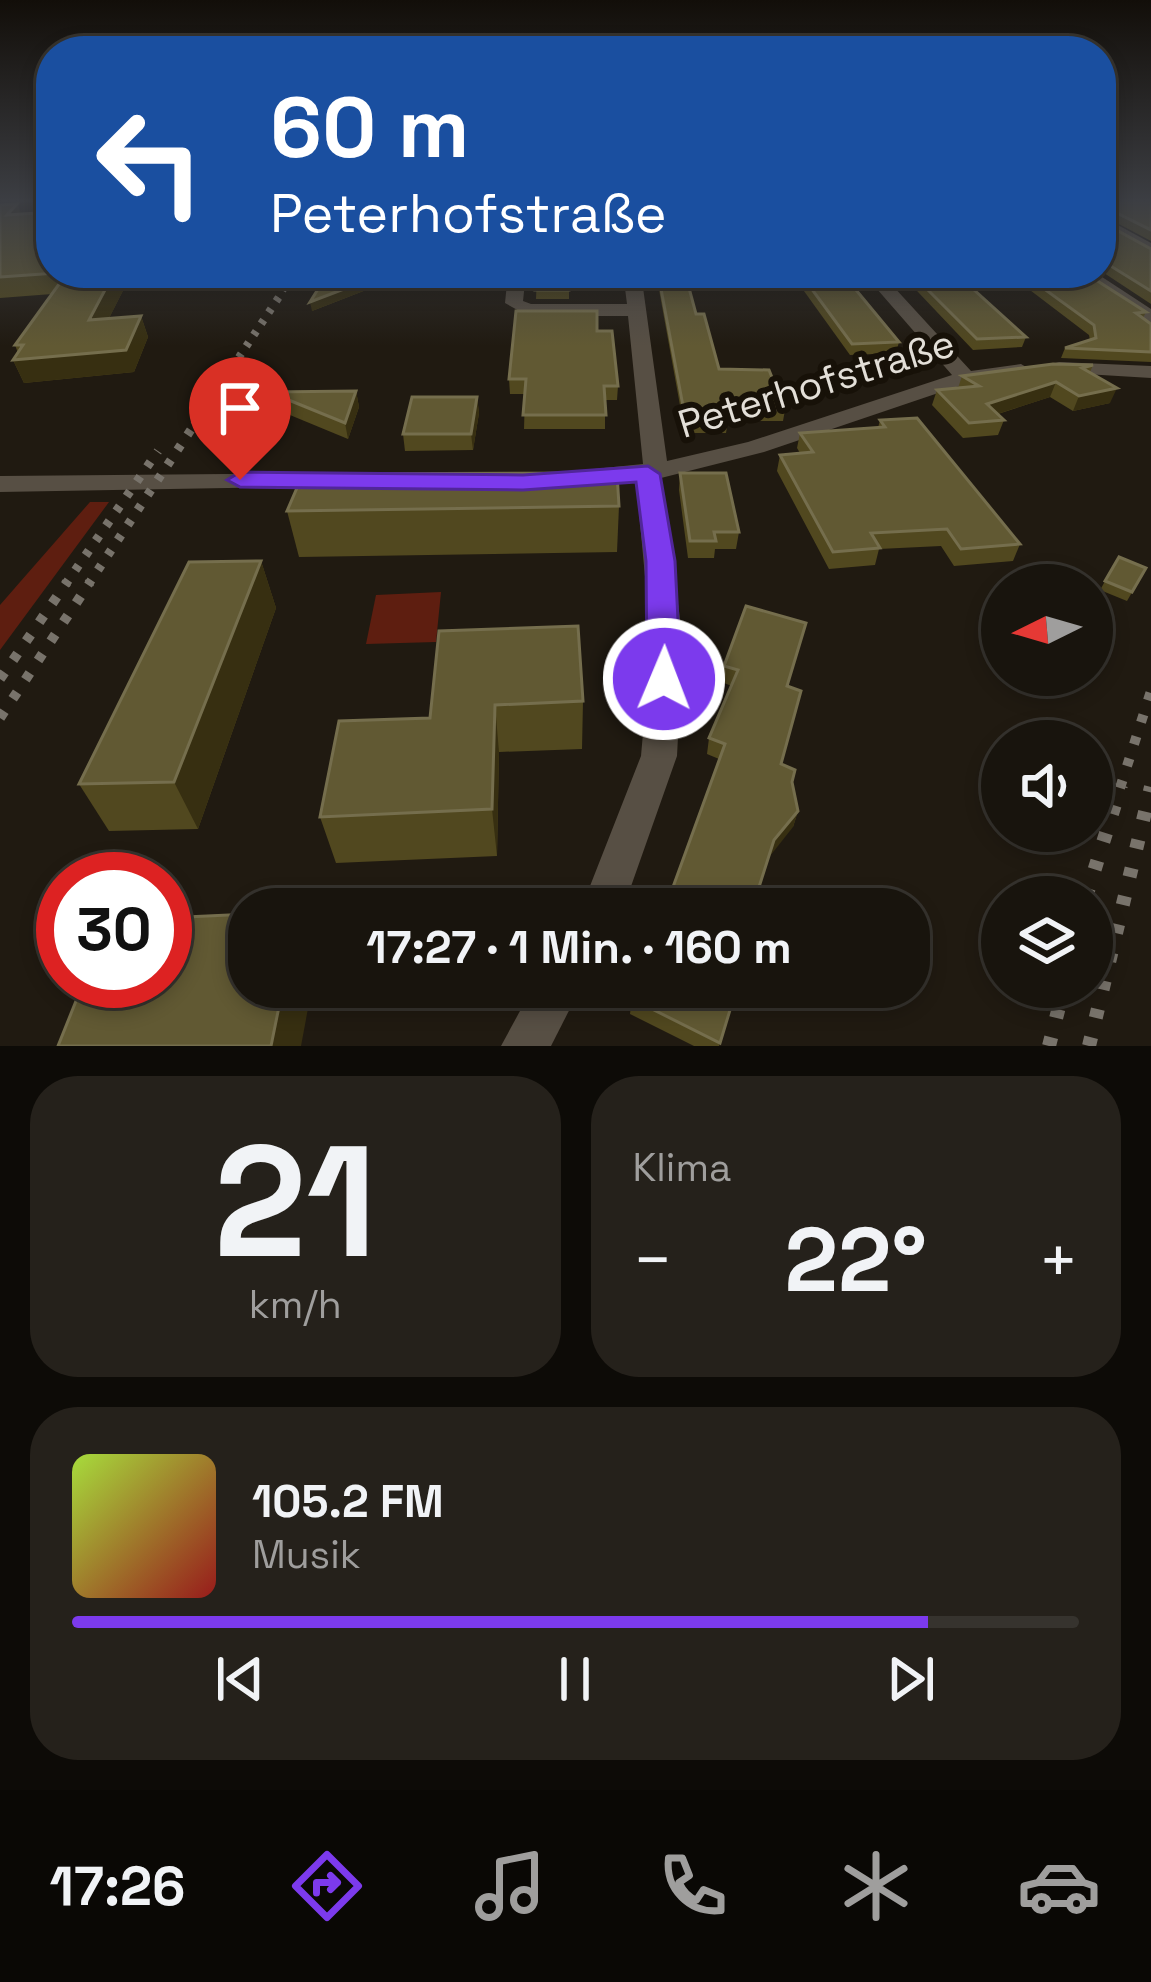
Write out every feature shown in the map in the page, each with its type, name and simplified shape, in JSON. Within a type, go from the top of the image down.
[{"type":"street","points":[[516,288],[514,303],[528,310],[637,310]]},
{"type":"street","points":[[610,888],[659,755],[667,641],[634,288]]},
{"type":"street","points":[[885,288],[963,375]]},
{"type":"street","points":[[1107,288],[1151,317]]},
{"type":"street","name":"Peterhofstraße","points":[[559,480],[652,473],[755,448],[963,375],[1047,368],[1151,372]]},
{"type":"street","points":[[0,484],[357,481]]},
{"type":"street","points":[[525,1046],[546,1008]]},
{"type":"shaded area","points":[[90,502],[109,502],[0,650],[0,605]]},
{"type":"shaded area","points":[[441,592],[436,642],[366,644],[376,595]]},
{"type":"building","points":[[0,249],[36,249],[36,274],[0,277]]},
{"type":"building","points":[[1116,249],[1151,249],[1151,291],[1116,269]]},
{"type":"building","points":[[56,288],[106,288],[89,320],[141,316],[126,350],[13,360],[23,345],[15,345]]},
{"type":"building","points":[[319,288],[347,288],[310,302]]},
{"type":"building","points":[[661,288],[689,288],[696,314],[704,314],[719,369],[769,370],[785,410],[725,410],[728,422],[686,422]]},
{"type":"building","points":[[811,288],[854,288],[899,342],[852,344]]},
{"type":"building","points":[[926,288],[972,288],[1026,337],[977,339]]},
{"type":"building","points":[[1043,288],[1108,288],[1146,312],[1136,313],[1151,324],[1151,352],[1065,348],[1096,338],[1094,325]]},
{"type":"building","points":[[516,311],[597,311],[597,331],[612,331],[618,386],[604,386],[606,415],[523,415],[526,379],[509,379]]},
{"type":"building","points":[[1053,364],[1093,365],[1082,368],[1117,388],[1079,396],[1056,382],[987,404],[1004,420],[969,423],[937,390],[979,386],[962,376]]},
{"type":"building","points":[[356,391],[345,423],[269,392]]},
{"type":"building","points":[[412,397],[477,397],[471,434],[403,434]]},
{"type":"building","points":[[917,418],[1020,544],[961,549],[947,529],[871,533],[880,548],[833,552],[780,455],[813,452],[800,433],[885,427],[880,420]]},
{"type":"building","points":[[617,473],[619,506],[287,511],[303,474]]},
{"type":"building","points":[[680,473],[726,473],[739,532],[714,532],[716,541],[690,541]]},
{"type":"building","points":[[1119,557],[1146,568],[1132,592],[1113,584],[1113,567]]},
{"type":"building","points":[[261,561],[174,782],[79,784],[189,562]]},
{"type":"building","points":[[746,606],[806,623],[787,686],[801,691],[781,764],[795,770],[792,782],[798,811],[774,840],[761,888],[673,888],[725,744],[709,738],[738,670],[724,666]]},
{"type":"building","points":[[578,626],[583,701],[495,705],[492,809],[320,817],[339,721],[430,718],[439,631]]},
{"type":"building","points":[[228,915],[228,1008],[279,1008],[271,1046],[58,1046],[73,1008],[192,1008],[192,917]]},
{"type":"building","points":[[650,1008],[731,1008],[720,1043]]},
{"type":"railway","points":[[279,297],[285,288]]},
{"type":"railway","points":[[194,425],[279,297]]},
{"type":"railway","points":[[88,585],[196,422]]},
{"type":"railway","points":[[65,585],[158,451]]},
{"type":"railway","points":[[0,679],[67,582]]},
{"type":"railway","points":[[0,718],[90,582]]},
{"type":"railway","points":[[1120,788],[1151,691]]},
{"type":"railway","points":[[1093,876],[1121,785]]},
{"type":"railway","points":[[1089,1046],[1151,787]]},
{"type":"railway","points":[[1049,1046],[1059,1008]]},
{"type":"route","points":[[240,480],[474,483],[648,474],[661,561],[667,641],[664,679]]}]
